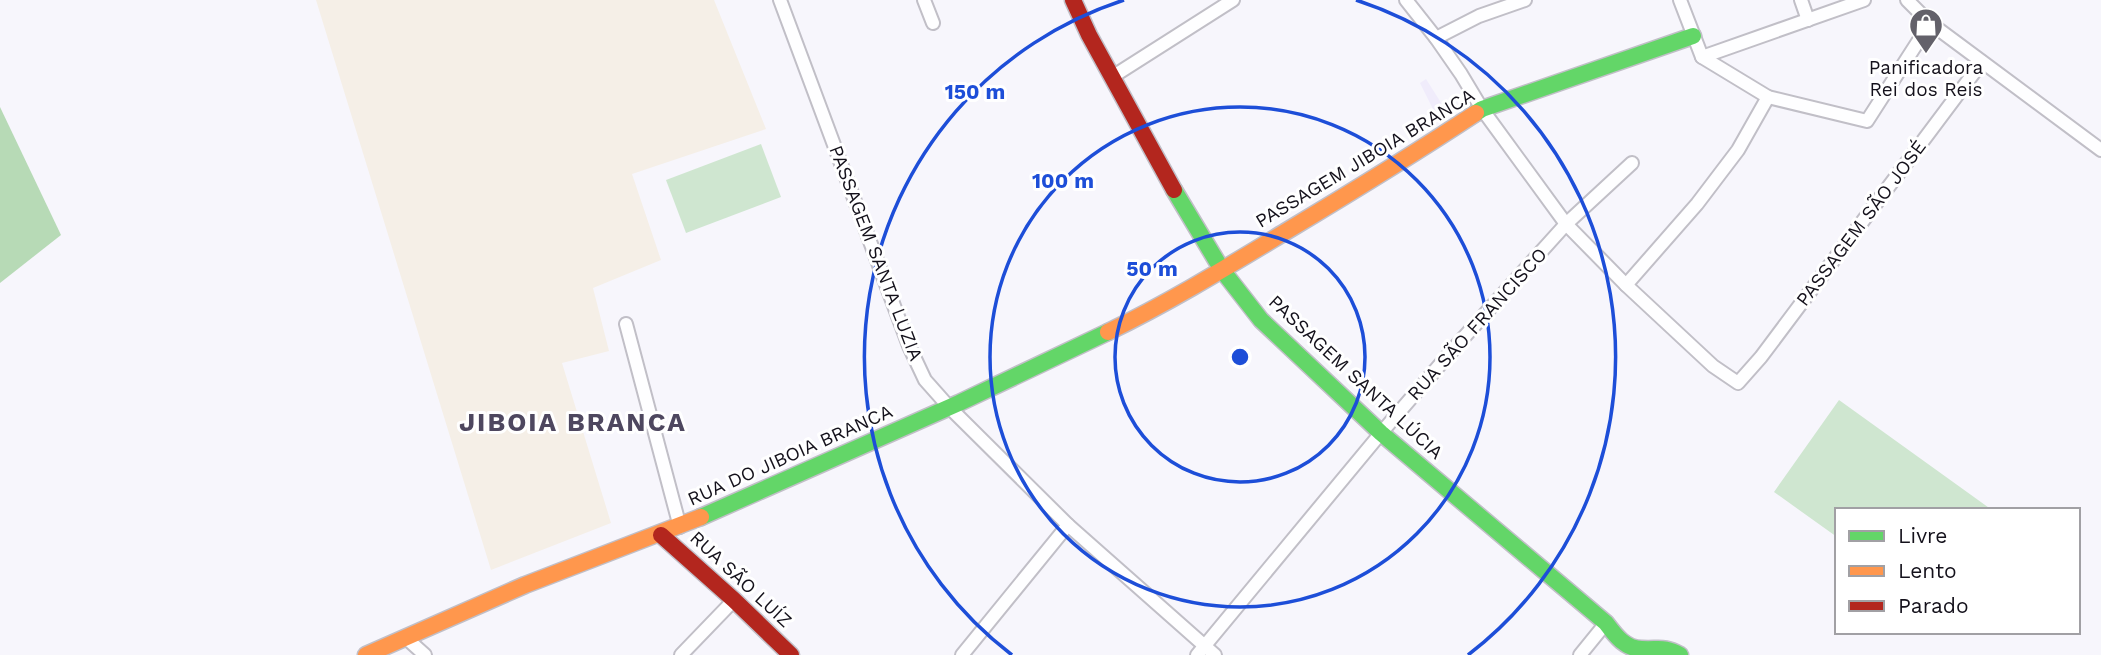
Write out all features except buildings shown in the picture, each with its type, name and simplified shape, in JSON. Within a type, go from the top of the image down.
[{"type":"street","name":"PASSAGEM SANTA LUZIA","points":[[780,0],[909,346],[925,380],[1068,525],[1206,652]]},
{"type":"street","points":[[924,0],[933,23]]},
{"type":"street","name":"PASSAGEM SANTA LÚCIA","points":[[1073,0],[1152,152],[1222,270],[1261,320],[1381,433],[1631,647],[1669,647],[1680,655]]},
{"type":"street","points":[[1112,77],[1233,0]]},
{"type":"street","points":[[1406,0],[1436,38],[1482,109],[1566,224],[1626,285],[1730,161],[1768,97]]},
{"type":"street","points":[[1436,38],[1479,16],[1525,0]]},
{"type":"street","points":[[1680,0],[1702,57],[1768,97],[1867,121],[1930,23]]},
{"type":"street","points":[[1801,0],[1808,20]]},
{"type":"street","points":[[1702,57],[1864,0]]},
{"type":"street","points":[[1907,0],[1930,23],[2101,150]]},
{"type":"street","name":"PASSAGEM JIBOIA BRANCA","points":[[1222,270],[1418,152],[1482,109],[1693,36]]},
{"type":"street","name":"PASSAGEM SÃO JOSÉ","points":[[1626,285],[1713,366],[1738,383],[1769,346],[1982,62]]},
{"type":"street","name":"RUA SÃO FRANCISCO","points":[[1206,652],[1381,433],[1566,224],[1632,163]]},
{"type":"street","name":"RUA DO JIBOIA BRANCA","points":[[366,655],[549,575],[681,527],[949,407],[1137,318],[1222,270]]},
{"type":"street","points":[[626,324],[681,527]]},
{"type":"street","points":[[962,655],[1068,525]]},
{"type":"street","name":"RUA SÃO LUÍZ","points":[[661,535],[792,655]]},
{"type":"street","points":[[681,655],[734,600]]},
{"type":"street","points":[[1580,655],[1606,623]]},
{"type":"street","points":[[405,637],[425,655]]},
{"type":"shaded area","points":[[316,0],[714,0],[766,129],[632,174],[661,260],[593,288],[609,351],[562,363],[611,523],[491,570]]},
{"type":"shaded area","points":[[1426,79],[1445,109],[1436,115],[1420,83]]},
{"type":"green space","points":[[0,107],[61,235],[0,283]]},
{"type":"green space","points":[[761,144],[781,197],[686,233],[666,180]]},
{"type":"green space","points":[[1839,400],[1989,508],[1835,508],[1835,536],[1774,492]]},
{"type":"traffic: fast","points":[[1476,113],[1693,36]]},
{"type":"traffic: fast","points":[[1174,190],[1222,270],[1261,320],[1381,433],[1606,623],[1630,647],[1665,649],[1680,655]]},
{"type":"traffic: fast","points":[[701,517],[959,403],[1108,332]]},
{"type":"traffic: slow","points":[[1108,332],[1220,271],[1476,113]]},
{"type":"traffic: slow","points":[[366,655],[525,585],[701,517]]},
{"type":"traffic: jam","points":[[1073,0],[1089,35],[1174,190]]},
{"type":"traffic: jam","points":[[661,535],[791,655]]},
{"type":"place","name":"Panificadora Rei dos Reis","points":[[1926,55]]},
{"type":"district","name":"JIBOIA BRANCA","points":[[573,422]]}]
